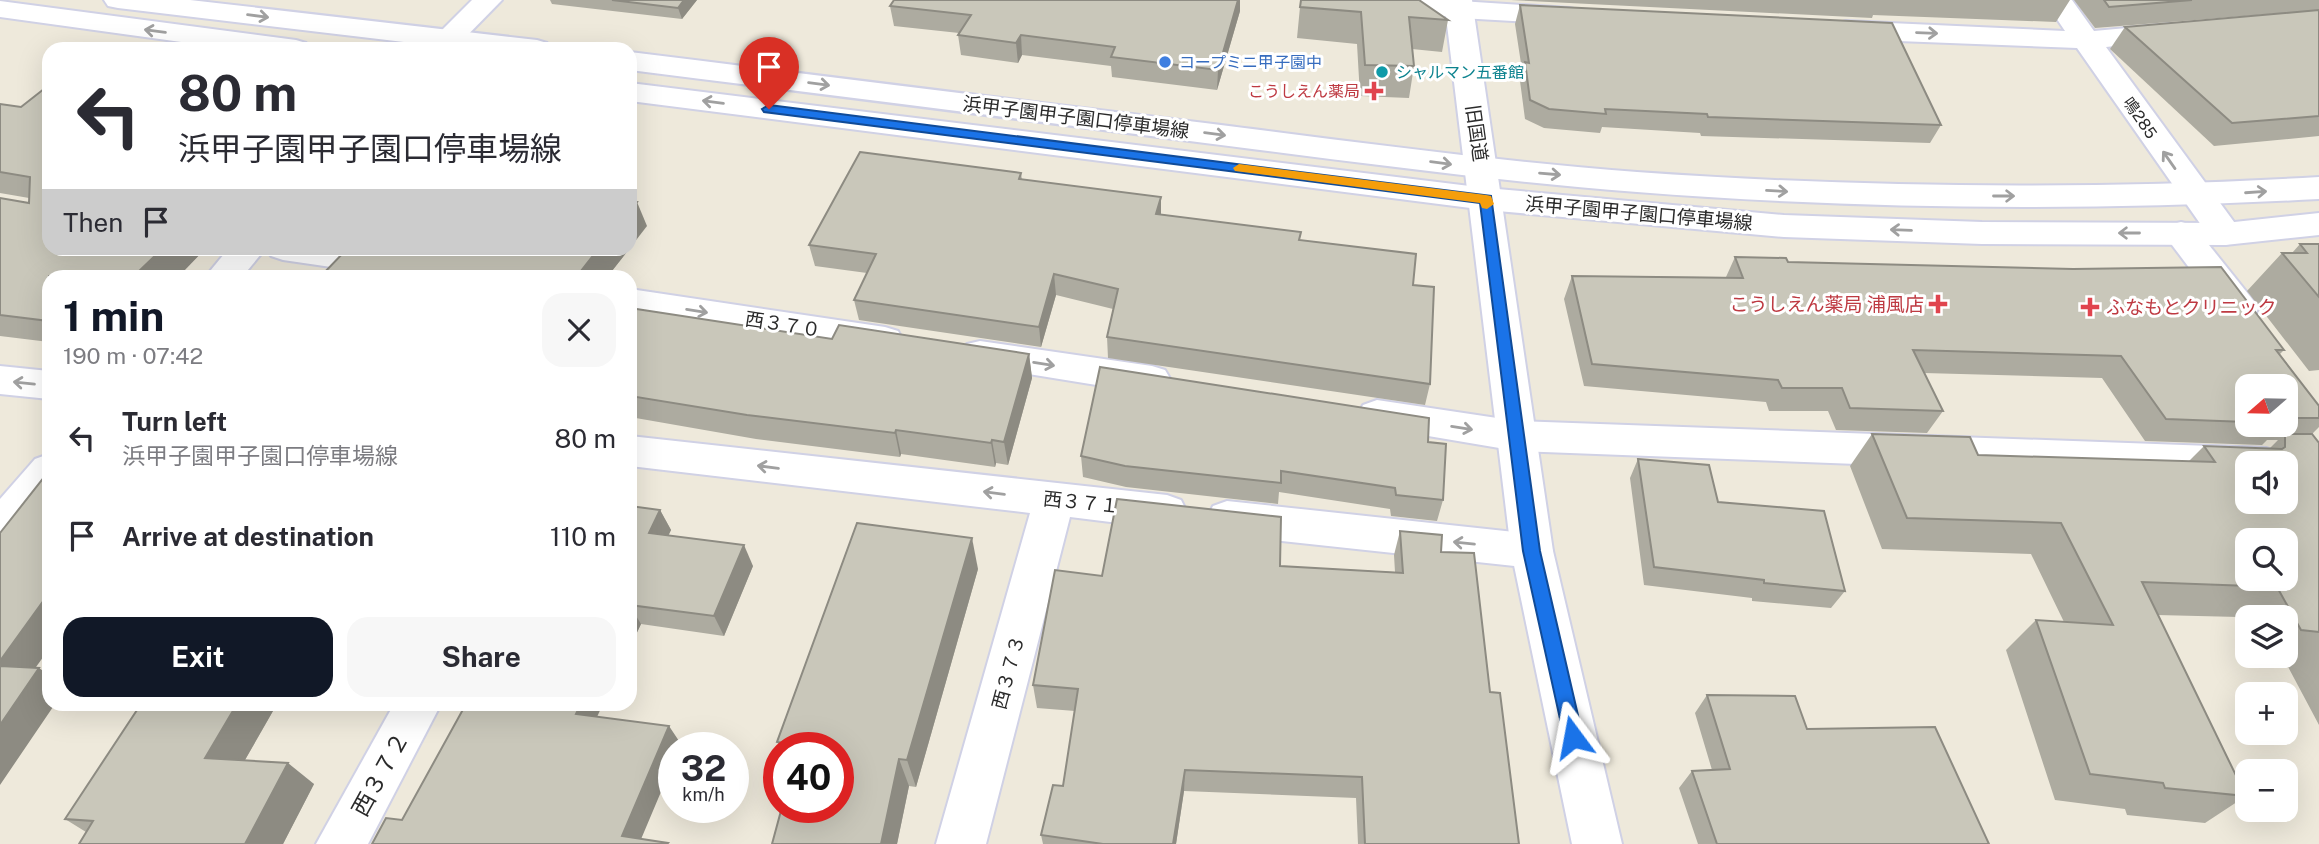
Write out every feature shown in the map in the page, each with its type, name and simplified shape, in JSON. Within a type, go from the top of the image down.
[{"type":"street","points":[[118,0],[435,42]]},
{"type":"street","points":[[444,42],[488,0]]},
{"type":"street","points":[[1364,0],[1592,17]]},
{"type":"street","name":"鳴285","points":[[2058,0],[2225,234]]},
{"type":"street","name":"旧国道","points":[[1459,5],[1531,551],[1597,844]]},
{"type":"street","points":[[0,9],[244,42]]},
{"type":"street","points":[[1813,29],[2086,40],[2196,30]]},
{"type":"street","name":"浜甲子園甲子園口停車場線","points":[[637,62],[1784,226],[1982,233],[2225,234],[2319,224]]},
{"type":"street","name":"浜甲子園甲子園口停車場線","points":[[637,93],[1484,184],[1964,196],[2196,196],[2319,188]]},
{"type":"street","points":[[2181,233],[2257,332]]},
{"type":"street","points":[[229,270],[242,256]]},
{"type":"street","points":[[336,256],[428,270]]},
{"type":"street","name":"西３７０","points":[[637,302],[1189,386]]},
{"type":"street","points":[[0,380],[42,384]]},
{"type":"street","points":[[1339,409],[1517,436],[2235,462]]},
{"type":"street","name":"西３７１","points":[[637,452],[1531,551]]},
{"type":"street","points":[[0,528],[42,478]]},
{"type":"street","name":"西３７３","points":[[961,844],[1054,500]]},
{"type":"street","name":"西３７２","points":[[341,844],[414,711]]},
{"type":"building","points":[[612,0],[684,0],[678,8]]},
{"type":"building","points":[[894,0],[1238,0],[1218,70],[1111,57],[1115,47],[1021,35],[1016,43],[958,35],[971,15],[890,6]]},
{"type":"building","points":[[1301,0],[1419,0],[1448,20],[1409,17],[1414,66],[1365,65],[1361,12],[1300,7]]},
{"type":"building","points":[[2104,0],[2192,0],[2109,7]]},
{"type":"building","points":[[1520,5],[1892,23],[1941,125],[1708,117],[1707,114],[1605,109],[1606,114],[1549,109],[1530,100],[1525,62],[1529,63]]},
{"type":"building","points":[[2319,10],[2319,116],[2232,123],[2125,27]]},
{"type":"building","points":[[42,90],[42,256],[155,256],[140,270],[42,270],[42,320],[0,315],[0,198],[29,203],[30,177],[0,172],[0,104],[21,107]]},
{"type":"building","points":[[860,152],[1021,173],[1019,179],[1161,197],[1156,214],[1301,232],[1299,240],[1416,254],[1413,285],[1434,287],[1430,384],[1107,337],[1118,289],[1054,274],[1039,327],[854,300],[876,254],[809,245]]},
{"type":"building","points":[[2300,244],[2319,244],[2319,297],[2282,253],[2307,253]]},
{"type":"building","points":[[340,256],[593,256],[582,270],[327,270]]},
{"type":"building","points":[[1735,257],[1786,258],[1788,262],[2073,269],[2221,267],[2284,350],[2276,350],[2294,374],[2235,374],[2235,422],[2166,419],[2121,356],[1913,350],[1943,411],[1850,408],[1842,388],[1782,388],[1778,380],[1592,364],[1572,276],[1743,278]]},
{"type":"building","points":[[637,309],[832,339],[839,325],[1029,354],[1004,442],[992,440],[991,443],[896,430],[895,433],[747,415],[637,397]]},
{"type":"building","points":[[1100,367],[1429,418],[1428,442],[1446,444],[1443,500],[1396,495],[1395,488],[1281,471],[1281,483],[1125,466],[1081,456]]},
{"type":"building","points":[[2298,379],[2319,406],[2319,418],[2298,418]]},
{"type":"building","points":[[1872,434],[1970,437],[1978,455],[2215,462],[2204,446],[2282,449],[2285,447],[2285,438],[2298,438],[2298,434],[2312,434],[2319,443],[2319,632],[2301,630],[2298,625],[2298,605],[2287,605],[2279,591],[2298,591],[2298,528],[2235,528],[2235,585],[2142,582],[2235,773],[2235,795],[2165,788],[2163,783],[2090,774],[2036,620],[2113,625],[2061,523],[1907,518]]},
{"type":"building","points":[[1638,459],[1709,465],[1718,502],[1824,511],[1845,591],[1764,583],[1764,580],[1654,567]]},
{"type":"building","points":[[42,480],[42,603],[0,661],[0,533]]},
{"type":"building","points":[[1117,499],[1281,517],[1280,566],[1403,573],[1400,531],[1442,535],[1441,552],[1474,553],[1490,692],[1500,693],[1519,844],[1365,844],[1362,777],[1185,770],[1173,844],[1103,844],[1041,835],[1053,785],[1063,786],[1078,689],[1033,685],[1055,570],[1102,576]]},
{"type":"building","points":[[637,507],[660,510],[649,533],[744,545],[714,616],[637,606]]},
{"type":"building","points":[[857,523],[972,538],[907,760],[899,759],[881,844],[772,844],[778,823],[854,823],[854,732],[781,732]]},
{"type":"building","points":[[0,666],[39,668],[0,725]]},
{"type":"building","points":[[1707,695],[1795,696],[1807,729],[1935,727],[1989,844],[1717,844],[1692,771],[1730,769]]},
{"type":"building","points":[[136,711],[233,711],[205,758],[288,763],[245,844],[79,844],[93,821],[65,819]]},
{"type":"building","points":[[462,711],[578,711],[576,714],[669,726],[666,732],[658,732],[658,752],[622,836],[667,844],[372,844],[386,818],[402,820]]},
{"type":"slow traffic","points":[[1239,168],[1486,199],[1487,204]]},
{"type":"place","name":"コープミニ甲子園中","points":[[1165,62]]},
{"type":"place","name":"シャルマン五番館","points":[[1382,72]]},
{"type":"place","name":"こうしえん薬局","points":[[1374,91]]},
{"type":"place","name":"こうしえん薬局 浦風店","points":[[1938,304]]},
{"type":"place","name":"ふなもとクリニック","points":[[2090,307]]},
{"type":"route","points":[[769,109],[1486,199],[1531,551],[1573,737]]}]
